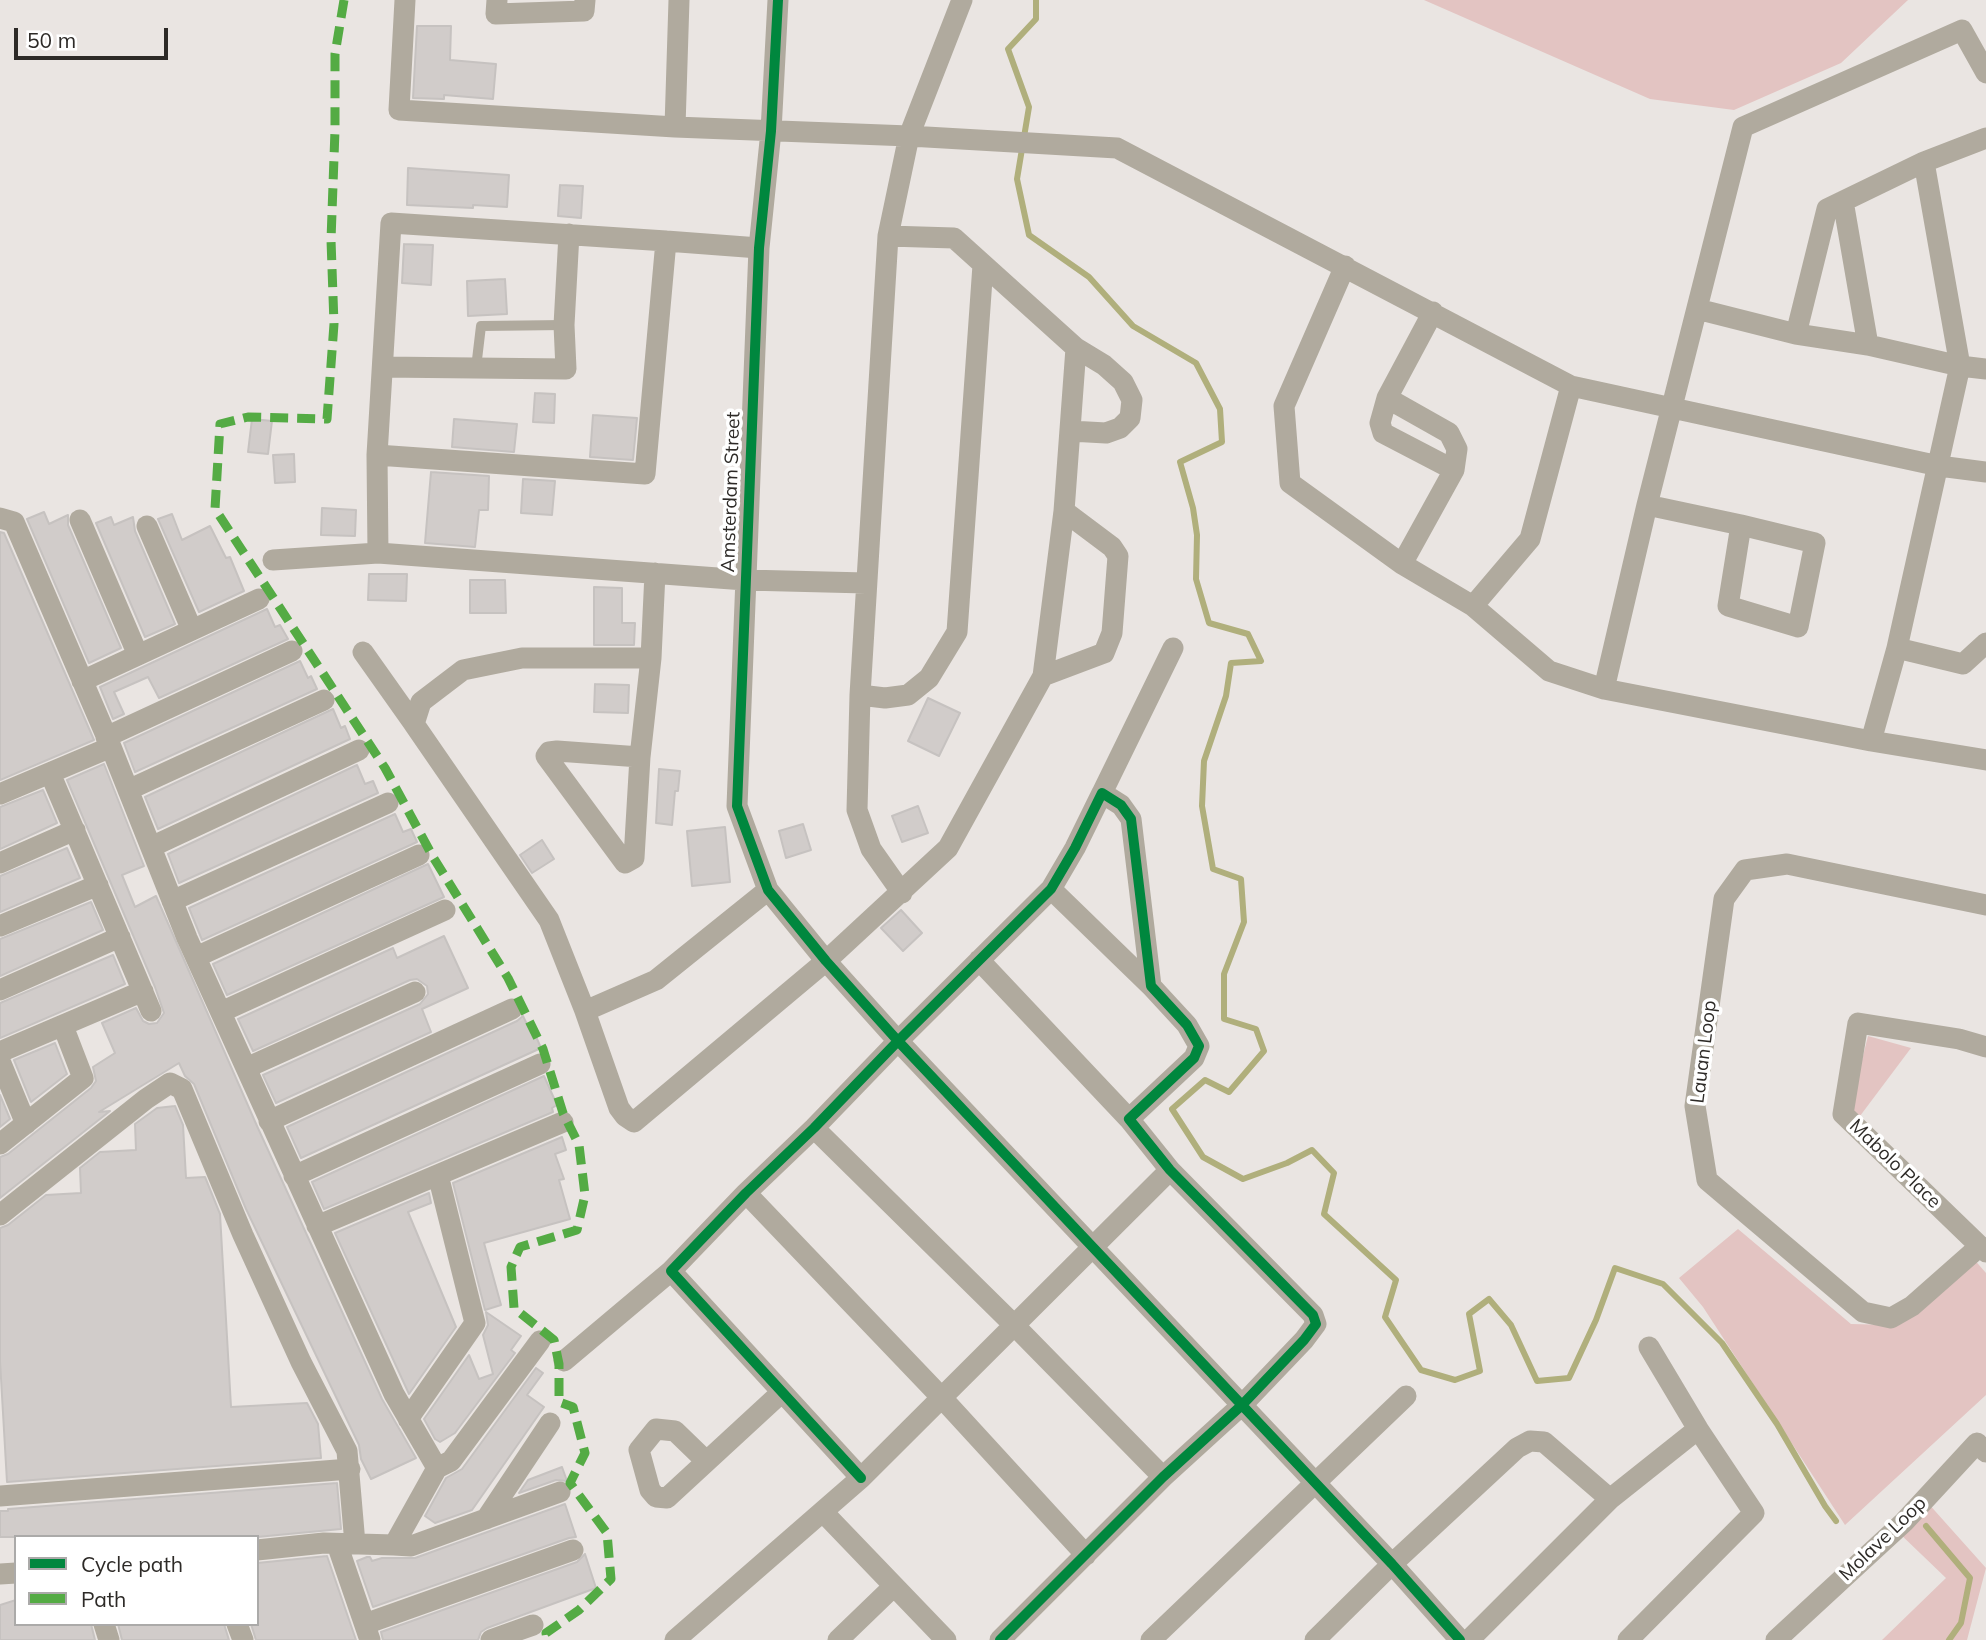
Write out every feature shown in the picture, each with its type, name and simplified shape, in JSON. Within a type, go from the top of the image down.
[{"type":"street","points":[[405,0],[398,110],[675,127],[909,135],[1117,148],[1572,386],[1939,466],[1986,472]]},
{"type":"street","points":[[497,0],[496,13],[584,11],[585,0]]},
{"type":"street","points":[[675,127],[679,0]]},
{"type":"street","name":"Amsterdam Street","points":[[778,0],[771,131],[759,248],[737,806],[768,890],[826,961],[898,1041],[1392,1564],[1460,1640]]},
{"type":"street","points":[[902,893],[871,849],[857,810],[866,583],[888,236],[909,135],[962,0]]},
{"type":"street","points":[[1604,689],[1647,505],[1743,127],[1962,30],[1986,73]]},
{"type":"street","points":[[1797,334],[1827,209],[1924,162],[1986,138]]},
{"type":"street","points":[[1871,741],[1897,648],[1960,366],[1924,162]]},
{"type":"street","points":[[1843,201],[1868,345]]},
{"type":"street","points":[[378,553],[377,455],[391,223],[759,248]]},
{"type":"street","points":[[383,367],[566,369],[564,325],[569,234]]},
{"type":"street","points":[[888,236],[954,238],[1076,348],[1104,365],[1123,382],[1132,400],[1130,418],[1120,428],[1106,433],[1070,431]]},
{"type":"street","points":[[377,455],[645,474],[666,241]]},
{"type":"street","points":[[860,695],[885,698],[908,695],[929,678],[957,632],[983,265]]},
{"type":"street","points":[[1345,266],[1284,406],[1290,483],[1402,564],[1473,606],[1549,671],[1604,689],[1871,741],[1986,760]]},
{"type":"street","points":[[1697,309],[1797,334],[1868,345],[1960,366],[1986,369]]},
{"type":"street","points":[[1433,313],[1387,398],[1380,423],[1383,433],[1454,470]]},
{"type":"street","points":[[363,652],[549,920],[619,1108],[634,1122],[826,961],[948,848],[1043,676],[1064,511],[1076,348]]},
{"type":"street","points":[[1473,606],[1530,539],[1572,386]]},
{"type":"street","points":[[1387,398],[1449,433],[1457,449],[1454,470],[1402,564]]},
{"type":"street","points":[[1647,505],[1741,525],[1815,543],[1798,626],[1728,606],[1741,525]]},
{"type":"street","points":[[1043,676],[1104,653],[1112,634],[1118,556],[1112,547],[1064,511]]},
{"type":"street","points":[[0,518],[14,522],[109,742],[195,957],[394,1394],[437,1468]]},
{"type":"street","points":[[80,520],[138,655]]},
{"type":"street","points":[[147,526],[192,630]]},
{"type":"street","points":[[274,560],[378,553],[745,580],[866,583]]},
{"type":"street","points":[[640,757],[557,751],[549,752],[546,756],[625,863],[634,859],[640,757],[651,658],[655,573]]},
{"type":"street","points":[[82,681],[259,599]]},
{"type":"street","points":[[1897,648],[1963,664],[1986,643]]},
{"type":"street","points":[[564,1361],[671,1271],[1051,890],[1075,848],[1173,648]]},
{"type":"street","points":[[0,794],[50,773],[292,651]]},
{"type":"street","points":[[414,723],[421,702],[463,670],[522,658],[651,658]]},
{"type":"street","points":[[128,790],[324,701]]},
{"type":"street","points":[[150,847],[359,750]]},
{"type":"street","points":[[0,1052],[63,1026],[147,1001],[50,773]]},
{"type":"street","points":[[1102,793],[1121,806],[1131,819],[1150,986]]},
{"type":"street","points":[[172,901],[388,803]]},
{"type":"street","points":[[0,863],[75,830]]},
{"type":"street","points":[[195,957],[419,855]]},
{"type":"street","name":"Lauan Loop","points":[[1983,1249],[1912,1306],[1891,1318],[1863,1312],[1707,1180],[1695,1106],[1724,899],[1745,870],[1787,864],[1986,905]]},
{"type":"street","points":[[0,926],[98,885]]},
{"type":"street","points":[[585,1011],[656,980],[768,890]]},
{"type":"street","points":[[1051,890],[1150,986],[1187,1025],[1199,1045],[1194,1058],[1129,1119]]},
{"type":"street","points":[[221,1012],[445,910]]},
{"type":"street","points":[[0,990],[120,937]]},
{"type":"street","points":[[979,960],[1129,1119],[1170,1170],[1313,1315],[1316,1324],[1242,1405],[1163,1477],[1000,1640]]},
{"type":"street","points":[[246,1068],[415,992]]},
{"type":"street","points":[[269,1121],[512,1009]]},
{"type":"street","name":"Mabolo Place","points":[[1983,1249],[1843,1114],[1858,1023],[1959,1039],[1986,1047]]},
{"type":"street","points":[[0,1144],[83,1078],[63,1026]]},
{"type":"street","points":[[0,1061],[26,1124]]},
{"type":"street","points":[[294,1176],[540,1063]]},
{"type":"street","points":[[0,1215],[146,1099],[170,1083],[176,1084],[182,1089],[243,1235],[301,1362],[347,1451],[350,1469],[346,1544],[368,1632],[573,1550]]},
{"type":"street","points":[[317,1226],[563,1122]]},
{"type":"street","points":[[814,1128],[1013,1324],[1163,1477]]},
{"type":"street","points":[[675,1640],[861,1478],[1170,1170]]},
{"type":"street","points":[[408,1419],[475,1323],[438,1175]]},
{"type":"street","points":[[746,1193],[942,1398],[1086,1555]]},
{"type":"street","points":[[671,1271],[861,1478]]},
{"type":"street","points":[[394,1545],[437,1468],[451,1461],[540,1341]]},
{"type":"street","points":[[1628,1640],[1754,1513],[1648,1347]]},
{"type":"street","points":[[706,1461],[782,1392]]},
{"type":"street","points":[[1151,1640],[1406,1396]]},
{"type":"street","points":[[486,1519],[550,1423]]},
{"type":"street","points":[[1469,1640],[1610,1499],[1698,1429]]},
{"type":"street","points":[[1315,1640],[1517,1448],[1530,1441],[1544,1442],[1610,1499]]},
{"type":"street","name":"Molave Loop","points":[[1776,1640],[1904,1522],[1983,1443]]},
{"type":"street","points":[[0,1496],[350,1469]]},
{"type":"street","points":[[259,1549],[346,1544],[411,1546],[560,1492]]},
{"type":"street","points":[[822,1512],[946,1640]]},
{"type":"street","points":[[838,1640],[894,1586]]},
{"type":"street","points":[[491,1640],[533,1625]]},
{"type":"lane","points":[[476,368],[481,326],[564,325]]},
{"type":"shaded area","points":[[1424,0],[1908,0],[1841,63],[1734,110],[1650,99]]},
{"type":"shaded area","points":[[1868,1036],[1911,1048],[1860,1116],[1850,1108]]},
{"type":"shaded area","points":[[1738,1229],[1851,1324],[1892,1325],[1972,1257],[1986,1273],[1986,1395],[1845,1525],[1703,1307],[1679,1278]]},
{"type":"shaded area","points":[[1927,1502],[1986,1568],[1967,1640],[1882,1640],[1946,1578],[1897,1531]]},
{"type":"building","points":[[417,26],[451,26],[450,60],[496,64],[493,99],[444,95],[444,99],[413,98]]},
{"type":"building","points":[[408,168],[509,175],[507,207],[407,205]]},
{"type":"building","points":[[560,185],[583,186],[581,218],[558,216]]},
{"type":"building","points":[[404,244],[433,245],[431,285],[402,283]]},
{"type":"building","points":[[505,279],[507,314],[468,316],[467,281]]},
{"type":"building","points":[[535,393],[555,394],[554,423],[533,422]]},
{"type":"building","points":[[593,415],[637,418],[633,460],[590,457]]},
{"type":"building","points":[[252,419],[272,421],[268,454],[248,452]]},
{"type":"building","points":[[454,419],[517,424],[514,452],[452,447]]},
{"type":"building","points":[[294,454],[295,482],[275,483],[273,455]]},
{"type":"building","points":[[431,472],[489,476],[488,510],[479,510],[475,547],[425,543]]},
{"type":"building","points":[[523,479],[555,481],[552,515],[521,513]]},
{"type":"building","points":[[322,508],[356,510],[355,536],[321,535]]},
{"type":"building","points":[[44,512],[49,524],[68,515],[68,525],[121,648],[89,663],[27,519]]},
{"type":"building","points":[[172,514],[182,540],[210,526],[226,558],[230,557],[244,591],[199,612],[158,519]]},
{"type":"building","points":[[111,517],[114,525],[133,517],[135,531],[175,624],[145,637],[96,523]]},
{"type":"building","points":[[0,532],[4,533],[94,740],[0,780]]},
{"type":"building","points":[[369,574],[407,574],[406,601],[368,600]]},
{"type":"building","points":[[470,580],[505,580],[506,613],[470,613]]},
{"type":"building","points":[[594,587],[622,588],[622,623],[635,623],[634,645],[594,645]]},
{"type":"building","points":[[267,609],[275,627],[280,625],[288,639],[159,698],[148,677],[114,692],[124,714],[113,719],[100,687]]},
{"type":"building","points":[[300,661],[317,689],[135,772],[124,743]]},
{"type":"building","points":[[595,684],[629,685],[628,713],[594,712]]},
{"type":"building","points":[[928,698],[960,713],[939,756],[908,741]]},
{"type":"building","points":[[333,709],[341,728],[345,726],[350,739],[158,829],[145,797]]},
{"type":"building","points":[[104,764],[144,866],[122,875],[135,907],[156,896],[257,1126],[382,1399],[416,1458],[371,1479],[361,1459],[359,1445],[246,1209],[194,1084],[185,1076],[179,1063],[99,1112],[110,1111],[0,1198],[0,1157],[8,1154],[91,1088],[96,1081],[93,1067],[115,1053],[102,1023],[136,1008],[143,1021],[149,1024],[157,1023],[164,1013],[67,780]]},
{"type":"building","points":[[357,765],[365,784],[373,781],[378,793],[179,883],[168,854]]},
{"type":"building","points":[[659,769],[680,771],[672,825],[656,823]]},
{"type":"building","points":[[43,790],[57,823],[0,849],[0,807]]},
{"type":"building","points":[[918,806],[928,833],[902,842],[892,816]]},
{"type":"building","points":[[395,814],[403,832],[411,829],[417,842],[202,940],[189,908]]},
{"type":"building","points":[[803,824],[811,850],[786,858],[779,831]]},
{"type":"building","points":[[725,827],[730,882],[692,886],[687,831]]},
{"type":"building","points":[[542,840],[554,859],[532,873],[520,855]]},
{"type":"building","points":[[67,848],[80,878],[0,912],[0,876]]},
{"type":"building","points":[[428,864],[444,897],[227,995],[213,964]]},
{"type":"building","points":[[91,902],[103,930],[0,976],[0,939]]},
{"type":"building","points":[[901,910],[922,933],[903,951],[881,928]]},
{"type":"building","points":[[444,936],[468,988],[422,1009],[431,1032],[276,1103],[263,1075],[420,1004],[428,994],[427,986],[417,979],[410,980],[253,1051],[238,1019],[393,948],[397,958]]},
{"type":"building","points":[[113,955],[125,984],[0,1038],[0,1003]]},
{"type":"building","points":[[523,1016],[541,1048],[301,1158],[287,1127]]},
{"type":"building","points":[[55,1043],[67,1074],[31,1102],[14,1060]]},
{"type":"building","points":[[544,1076],[557,1105],[552,1108],[553,1112],[324,1209],[312,1182]]},
{"type":"building","points":[[0,1095],[10,1119],[0,1127]]},
{"type":"building","points":[[175,1106],[183,1125],[186,1178],[205,1177],[220,1214],[231,1407],[307,1403],[318,1424],[321,1458],[7,1482],[0,1361],[0,1228],[8,1225],[46,1195],[81,1193],[80,1168],[100,1152],[136,1150],[135,1124],[157,1108]]},
{"type":"building","points":[[562,1137],[566,1150],[555,1154],[564,1179],[559,1180],[570,1219],[484,1243],[501,1305],[485,1310],[453,1183]]},
{"type":"building","points":[[429,1193],[431,1203],[408,1212],[456,1327],[409,1394],[335,1233]]},
{"type":"building","points":[[486,1312],[521,1336],[511,1350],[515,1353],[455,1433],[440,1442],[435,1439],[424,1419],[469,1355],[479,1379],[493,1374],[483,1335],[488,1325]]},
{"type":"building","points":[[536,1368],[543,1373],[527,1395],[544,1407],[472,1510],[435,1523],[425,1516],[446,1478],[462,1469]]},
{"type":"building","points":[[562,1467],[567,1481],[556,1480],[519,1493],[528,1480]]},
{"type":"building","points":[[337,1483],[341,1529],[259,1537],[0,1537],[0,1511]]},
{"type":"building","points":[[565,1504],[576,1537],[373,1607],[357,1561],[367,1557],[372,1561],[382,1558],[415,1558]]},
{"type":"building","points":[[585,1554],[596,1588],[487,1628],[481,1632],[478,1640],[383,1640],[381,1632],[577,1562]]},
{"type":"building","points":[[327,1556],[356,1640],[256,1640],[252,1626],[259,1626],[259,1563]]},
{"type":"building","points":[[14,1601],[14,1626],[92,1626],[95,1640],[0,1640],[0,1605]]},
{"type":"building","points":[[118,1626],[225,1626],[229,1640],[122,1640]]},
{"type":"waterway","points":[[1036,0],[1036,19],[1008,49],[1029,107],[1017,179],[1029,235],[1089,277],[1133,326],[1196,363],[1220,409],[1222,442],[1180,462],[1193,508],[1197,535],[1196,579],[1209,623],[1248,634],[1261,661],[1231,663],[1226,696],[1204,761],[1202,806],[1213,869],[1241,879],[1244,922],[1224,974],[1224,1019],[1256,1029],[1264,1051],[1229,1092],[1205,1080],[1172,1109],[1203,1157],[1243,1179],[1287,1163],[1312,1150],[1334,1173],[1324,1214],[1396,1280],[1385,1317],[1421,1370],[1455,1380],[1480,1371],[1469,1314],[1489,1299],[1511,1325],[1537,1381],[1569,1378],[1596,1320],[1615,1268],[1663,1284],[1722,1343],[1777,1424],[1836,1521]]},
{"type":"waterway","points":[[1926,1526],[1970,1578],[1961,1623],[1949,1640]]},
{"type":"marked path","points":[[344,0],[335,54],[331,240],[334,324],[327,419],[248,417],[220,424],[215,509],[385,768],[433,857],[508,978],[543,1049],[563,1113],[579,1145],[585,1195],[577,1230],[520,1247],[511,1267],[514,1308],[554,1340],[559,1364],[559,1402],[573,1407],[585,1453],[570,1483],[607,1533],[611,1579],[579,1610],[546,1633],[547,1640]]},
{"type":"cycle path","points":[[778,0],[771,131],[759,248],[737,806],[768,890],[826,961],[898,1041],[1392,1564],[1460,1640]]},
{"type":"cycle path","points":[[861,1478],[671,1271],[1051,889],[1102,793],[1121,805],[1131,819],[1151,986],[1187,1025],[1199,1046],[1194,1058],[1129,1119],[1170,1170],[1313,1315],[1316,1324],[1242,1405],[1163,1477],[1000,1640]]}]
